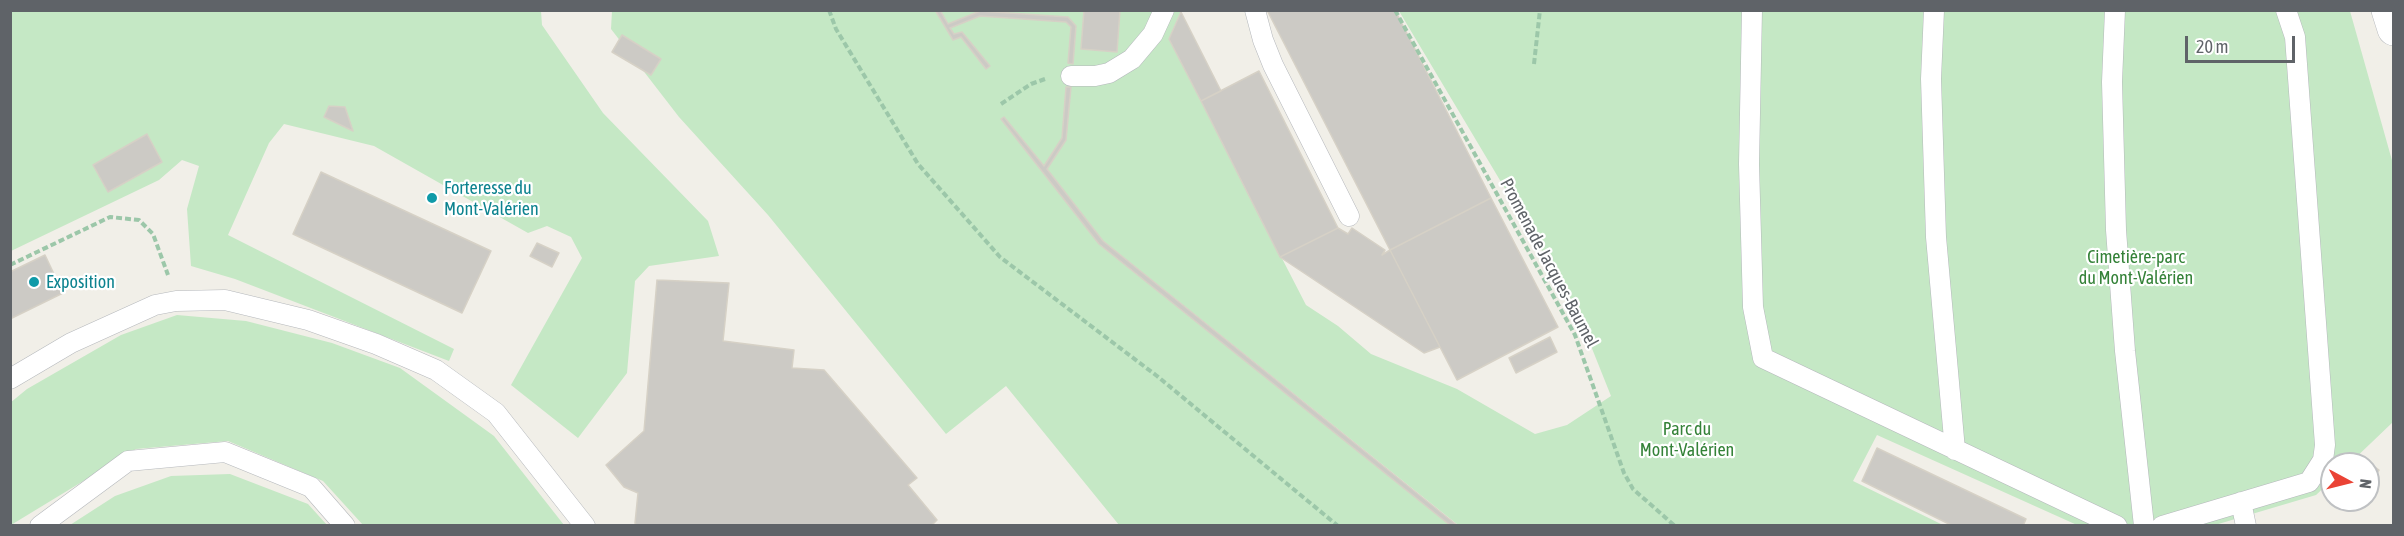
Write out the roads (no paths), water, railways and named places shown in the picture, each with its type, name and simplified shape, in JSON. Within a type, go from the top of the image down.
[{"type":"street","points":[[2388,10],[2394,29]]},
{"type":"lane","points":[[1071,76],[1095,76],[1109,73],[1132,60],[1153,34],[1164,10]]},
{"type":"lane","points":[[1256,10],[1263,40],[1273,65],[1349,216]]},
{"type":"lane","points":[[1752,10],[1749,164],[1753,307],[1763,358],[2117,525]]},
{"type":"lane","points":[[1934,10],[1931,79],[1936,237],[1954,450]]},
{"type":"lane","points":[[2115,10],[2112,82],[2116,231],[2125,351],[2144,525]]},
{"type":"lane","points":[[2162,525],[2309,482],[2323,460],[2325,445],[2295,37],[2286,10]]},
{"type":"lane","points":[[10,379],[72,344],[156,305],[176,301],[225,300],[309,320],[376,344],[436,370],[496,413],[585,525]]},
{"type":"lane","points":[[40,525],[128,461],[225,452],[311,487],[345,525]]},
{"type":"lane","points":[[2241,502],[2246,525]]},
{"type":"place","name":"Forteresse du Mont-Valérien","points":[[432,198]]},
{"type":"place","name":"Exposition","points":[[34,282]]},
{"type":"park label","name":"Cimetière-parc du Mont-Valérien","points":[[2136,267]]},
{"type":"park label","name":"Parc du Mont-Valérien","points":[[1687,439]]}]
